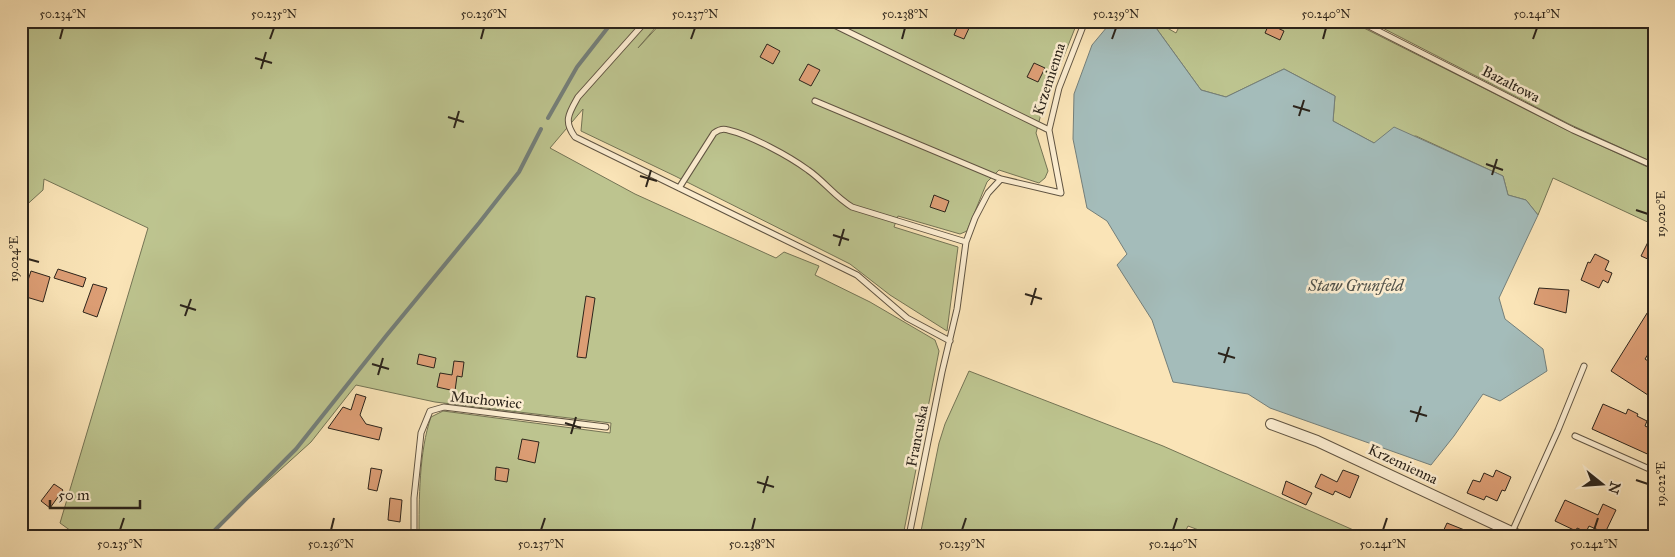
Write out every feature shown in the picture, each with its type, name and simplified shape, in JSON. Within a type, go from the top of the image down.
[{"type":"street","name":"Krzemienna","points":[[1271,424],[1317,441],[1516,534]]},
{"type":"lane","points":[[646,21],[578,97],[570,112],[567,123],[575,137],[857,275],[907,318],[950,341]]},
{"type":"lane","points":[[826,21],[1049,130]]},
{"type":"lane","name":"Krzemienna","points":[[1000,179],[1060,193],[1049,130],[1059,88],[1085,21]]},
{"type":"lane","name":"Bazaltowa","points":[[1358,21],[1573,130],[1654,166]]},
{"type":"lane","points":[[679,188],[714,133],[718,130],[728,130],[783,154],[808,170],[826,184],[843,202],[852,207],[966,242],[975,218],[988,194],[1000,179],[815,101]]},
{"type":"lane","name":"Francuska","points":[[909,536],[942,372],[957,309],[966,242]]},
{"type":"lane","points":[[1516,534],[1584,366]]},
{"type":"lane","name":"Muchowiec","points":[[414,536],[414,498],[421,433],[430,411],[444,407],[606,427]]},
{"type":"lane","points":[[1575,436],[1654,471]]},
{"type":"green space","points":[[21,21],[661,21],[638,48],[663,21],[1073,21],[1077,23],[1041,114],[1036,133],[1048,171],[1045,178],[1039,183],[999,170],[987,182],[967,231],[960,234],[898,216],[894,227],[958,247],[947,331],[890,295],[850,264],[581,131],[583,109],[550,148],[635,194],[776,258],[784,252],[819,266],[815,275],[870,302],[935,340],[939,351],[903,536],[419,536],[422,460],[431,417],[443,411],[610,433],[611,423],[435,402],[356,385],[311,442],[207,536],[78,536],[60,523],[148,228],[44,179],[43,190],[21,210]]},
{"type":"green space","points":[[1151,21],[1155,21],[1176,33],[1182,21],[1350,21],[1567,130],[1654,170],[1654,225],[1553,178],[1538,215],[1526,200],[1508,195],[1503,176],[1416,136],[1374,143],[1333,121],[1335,96],[1284,69],[1226,97],[1201,90]]},
{"type":"green space","points":[[1369,21],[1654,21],[1654,163],[1569,124]]},
{"type":"green space","points":[[969,371],[1163,446],[1367,536],[1204,536],[1204,532],[1188,526],[1186,530],[1187,536],[920,536],[939,443],[945,424]]},
{"type":"water","name":"Staw Grunfeld","points":[[1112,21],[1151,21],[1201,90],[1226,97],[1284,69],[1335,96],[1333,121],[1374,143],[1394,127],[1503,176],[1508,195],[1526,200],[1538,215],[1499,298],[1505,319],[1543,349],[1547,371],[1500,401],[1483,394],[1431,465],[1270,408],[1248,394],[1173,382],[1152,320],[1117,265],[1127,254],[1107,221],[1087,208],[1073,139],[1074,94],[1092,45]]},
{"type":"building","points":[[960,21],[970,26],[964,39],[954,35]]},
{"type":"building","points":[[1269,24],[1284,31],[1280,40],[1265,33]]},
{"type":"building","points":[[767,44],[780,51],[773,64],[760,57]]},
{"type":"building","points":[[1034,63],[1045,68],[1038,82],[1027,77]]},
{"type":"building","points":[[808,64],[820,70],[811,86],[799,80]]},
{"type":"building","points":[[934,195],[949,201],[945,212],[930,207]]},
{"type":"building","points":[[1654,230],[1654,252],[1650,260],[1641,256]]},
{"type":"building","points":[[1595,254],[1609,261],[1605,270],[1612,273],[1608,283],[1603,280],[1599,288],[1581,280],[1588,262],[1590,263]]},
{"type":"building","points":[[58,269],[86,278],[83,287],[54,278]]},
{"type":"building","points":[[31,271],[50,277],[43,302],[23,296]]},
{"type":"building","points":[[93,284],[107,288],[97,317],[83,312]]},
{"type":"building","points":[[1539,288],[1569,290],[1566,313],[1534,304]]},
{"type":"building","points":[[586,296],[595,298],[586,358],[577,357]]},
{"type":"building","points":[[1654,302],[1654,345],[1645,359],[1654,365],[1654,399],[1611,371]]},
{"type":"building","points":[[419,354],[436,358],[434,368],[417,364]]},
{"type":"building","points":[[454,361],[464,362],[462,377],[457,376],[455,391],[437,387],[440,373],[452,375]]},
{"type":"building","points":[[356,394],[366,397],[360,415],[366,424],[382,428],[379,440],[328,428],[343,407],[351,410]]},
{"type":"building","points":[[1603,404],[1626,414],[1628,409],[1647,421],[1645,426],[1654,430],[1654,457],[1592,429]]},
{"type":"building","points":[[522,439],[539,442],[535,463],[518,459]]},
{"type":"building","points":[[496,467],[509,469],[507,482],[495,480]]},
{"type":"building","points":[[371,468],[382,470],[377,491],[368,489]]},
{"type":"building","points":[[1343,470],[1359,476],[1350,498],[1335,491],[1333,495],[1315,487],[1321,474],[1337,482]]},
{"type":"building","points":[[1496,470],[1511,477],[1505,491],[1502,490],[1497,501],[1486,496],[1484,500],[1467,493],[1473,480],[1480,482],[1484,473],[1493,477]]},
{"type":"building","points":[[1286,481],[1312,493],[1306,505],[1282,494]]},
{"type":"building","points":[[54,484],[63,490],[50,508],[41,501]]},
{"type":"building","points":[[390,498],[402,500],[400,522],[388,520]]},
{"type":"building","points":[[1565,500],[1598,515],[1603,504],[1616,510],[1605,533],[1589,526],[1586,532],[1577,528],[1576,531],[1555,521]]},
{"type":"building","points":[[1447,523],[1477,535],[1477,536],[1441,536]]},
{"type":"waterway","points":[[548,118],[577,67],[613,21]]},
{"type":"waterway","points":[[209,536],[296,449],[519,172],[541,129]]}]
